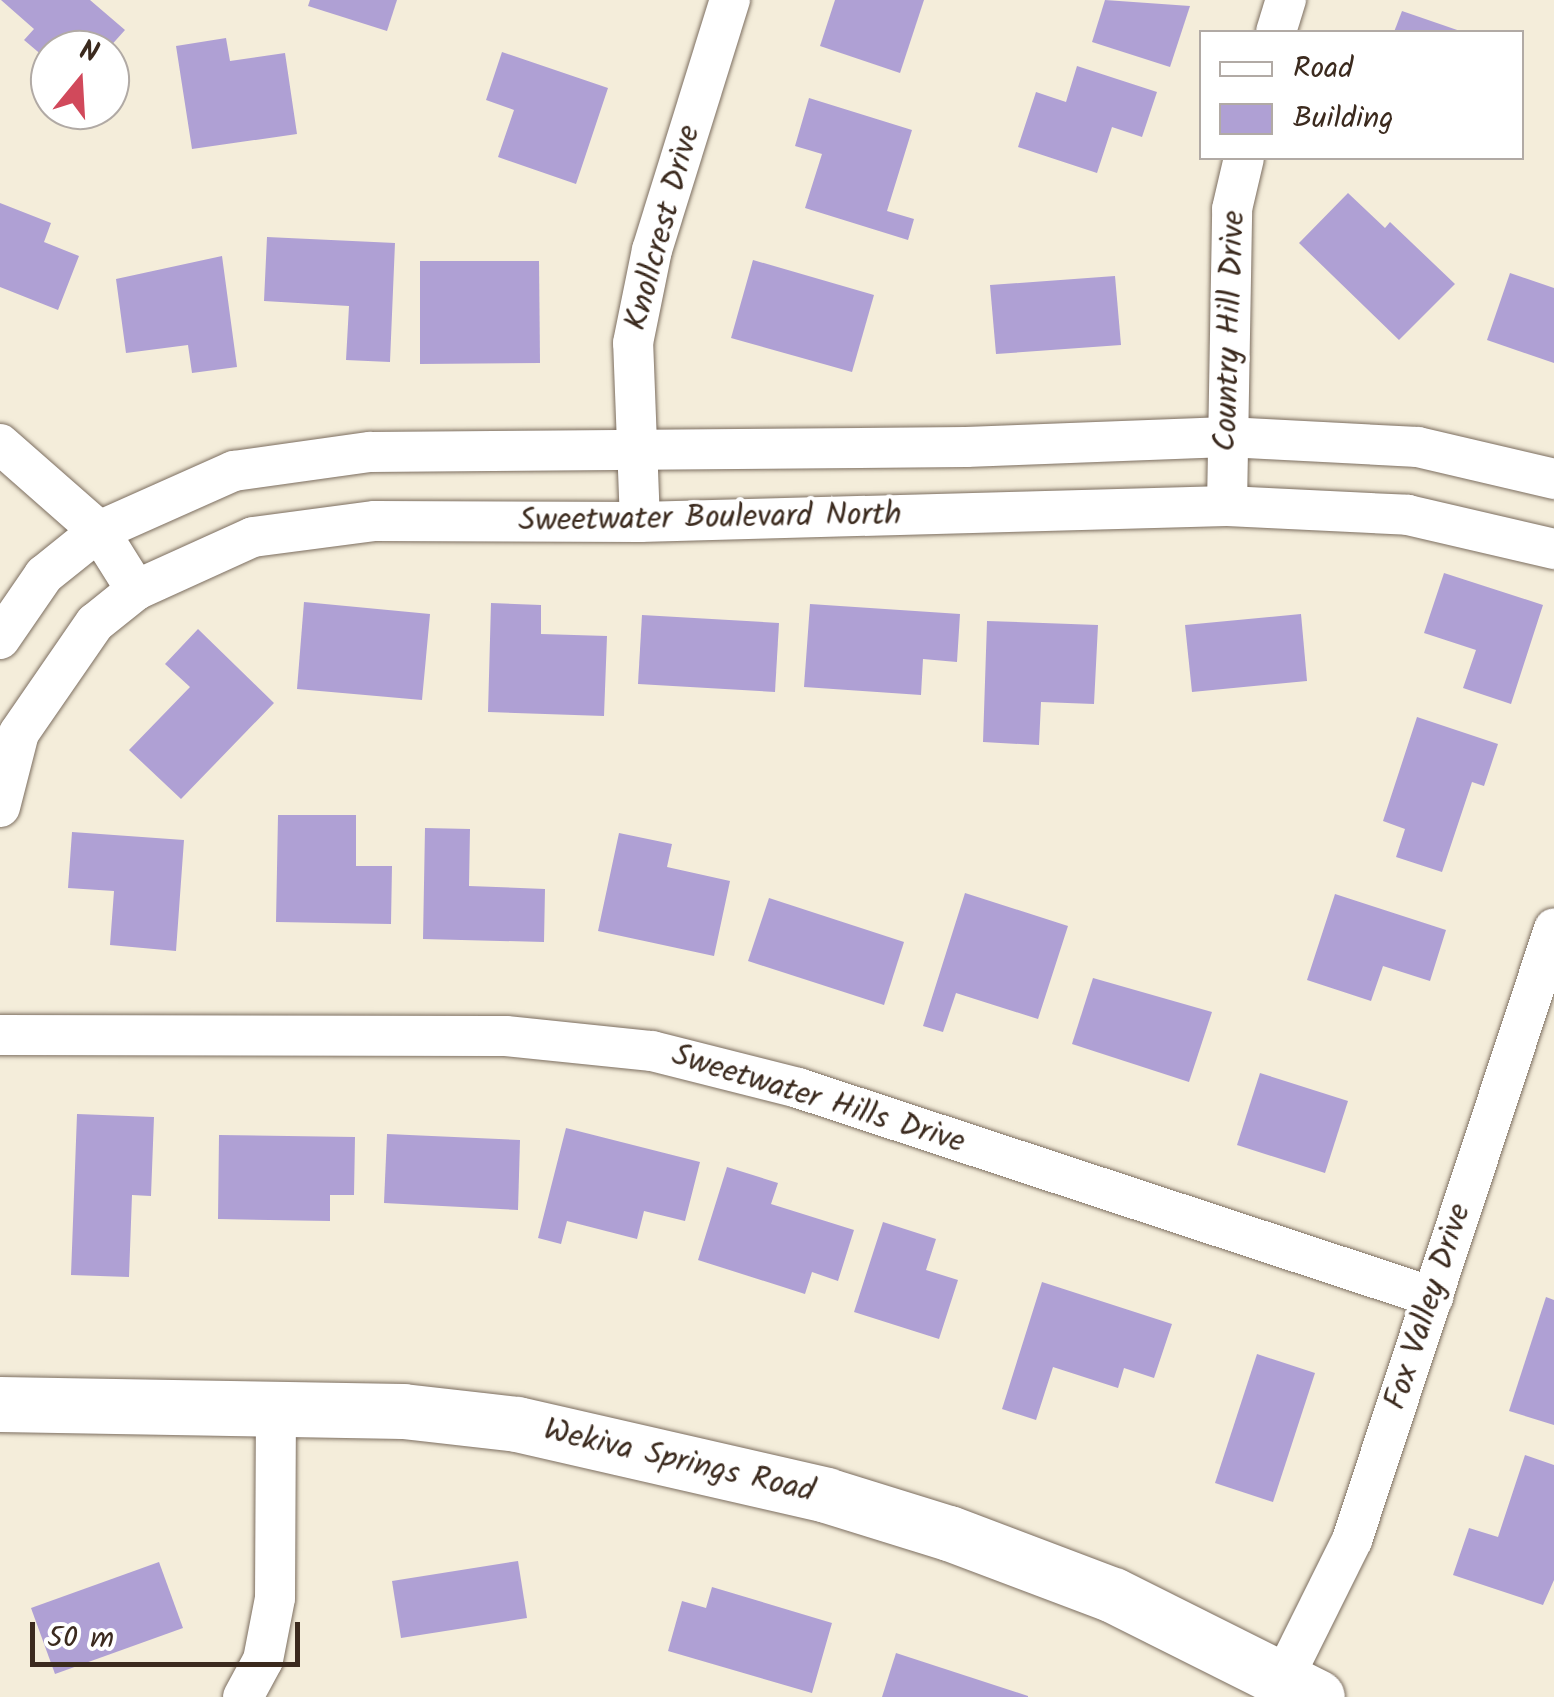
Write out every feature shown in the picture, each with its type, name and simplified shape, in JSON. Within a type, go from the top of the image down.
[{"type":"main road","name":"Wekiva Springs Road","points":[[0,1404],[404,1411],[517,1424],[826,1495],[1113,1595],[1300,1687]]},
{"type":"street","name":"Knollcrest Drive","points":[[640,522],[633,343],[652,250],[730,0]]},
{"type":"street","points":[[1277,30],[1286,0]]},
{"type":"street","name":"Country Hill Drive","points":[[1227,506],[1232,209],[1244,160]]},
{"type":"street","name":"Sweetwater Boulevard North","points":[[0,640],[44,575],[99,531],[234,471],[370,452],[640,453],[1227,437],[1418,447],[1554,479]]},
{"type":"street","points":[[0,444],[99,531],[136,590]]},
{"type":"street","name":"Sweetwater Boulevard North","points":[[0,807],[19,734],[96,622],[136,590],[271,535],[375,521],[640,522],[1227,506],[1408,516],[1554,549]]},
{"type":"street","name":"Fox Valley Drive","points":[[1300,1687],[1554,928]]},
{"type":"street","name":"Sweetwater Hills Drive","points":[[0,1034],[506,1036],[652,1050],[798,1088],[1433,1297]]},
{"type":"street","points":[[242,1697],[263,1660],[275,1598],[276,1410]]},
{"type":"building","points":[[1,0],[90,0],[125,30],[33,30]]},
{"type":"building","points":[[310,0],[397,0],[387,31],[308,6]]},
{"type":"building","points":[[835,0],[924,0],[900,73],[820,46]]},
{"type":"building","points":[[1105,0],[1190,6],[1170,67],[1092,42]]},
{"type":"building","points":[[1402,11],[1457,30],[1395,30]]},
{"type":"building","points":[[226,38],[230,61],[285,53],[297,134],[192,149],[176,46]]},
{"type":"building","points":[[502,52],[608,88],[576,184],[498,157],[514,110],[486,100]]},
{"type":"building","points":[[1077,66],[1157,92],[1142,137],[1112,127],[1097,173],[1018,147],[1036,92],[1066,102]]},
{"type":"building","points":[[809,98],[912,130],[887,211],[914,219],[908,240],[805,208],[822,154],[795,146]]},
{"type":"building","points":[[1348,193],[1385,228],[1390,222],[1455,284],[1399,340],[1299,243]]},
{"type":"building","points":[[0,203],[51,223],[44,242],[79,256],[58,310],[0,287]]},
{"type":"building","points":[[267,237],[395,243],[390,362],[346,360],[349,306],[264,301]]},
{"type":"building","points":[[222,256],[237,367],[192,373],[188,345],[126,353],[116,279]]},
{"type":"building","points":[[753,260],[874,295],[852,372],[731,338]]},
{"type":"building","points":[[420,261],[539,261],[540,363],[420,364]]},
{"type":"building","points":[[1510,273],[1554,288],[1554,363],[1487,340]]},
{"type":"building","points":[[1115,276],[1121,345],[996,354],[990,285]]},
{"type":"building","points":[[1444,573],[1543,605],[1511,704],[1463,688],[1476,650],[1424,633]]},
{"type":"building","points":[[304,602],[430,614],[422,700],[297,689]]},
{"type":"building","points":[[491,603],[541,605],[541,634],[607,636],[604,716],[488,712]]},
{"type":"building","points":[[810,604],[960,614],[957,662],[923,659],[921,695],[804,687]]},
{"type":"building","points":[[1301,614],[1307,681],[1192,692],[1185,625]]},
{"type":"building","points":[[642,615],[779,623],[775,692],[638,684]]},
{"type":"building","points":[[987,621],[1098,625],[1094,704],[1041,702],[1039,745],[983,742]]},
{"type":"building","points":[[198,629],[274,703],[181,799],[129,750],[190,687],[165,664]]},
{"type":"building","points":[[1417,717],[1498,744],[1484,786],[1472,782],[1442,872],[1396,857],[1405,829],[1383,821]]},
{"type":"building","points":[[278,815],[356,815],[356,866],[392,866],[391,924],[276,922]]},
{"type":"building","points":[[425,828],[470,829],[469,886],[545,889],[544,942],[423,939]]},
{"type":"building","points":[[72,832],[184,840],[176,951],[110,945],[114,891],[68,888]]},
{"type":"building","points":[[619,833],[672,844],[667,867],[730,881],[714,956],[598,931]]},
{"type":"building","points":[[965,893],[1068,926],[1038,1019],[956,993],[943,1032],[923,1026]]},
{"type":"building","points":[[1335,894],[1446,930],[1430,981],[1383,966],[1371,1001],[1307,980]]},
{"type":"building","points":[[769,898],[904,942],[884,1005],[748,961]]},
{"type":"building","points":[[1093,978],[1212,1012],[1189,1082],[1072,1044]]},
{"type":"building","points":[[1260,1073],[1348,1101],[1325,1173],[1237,1145]]},
{"type":"building","points":[[77,1114],[154,1117],[151,1196],[132,1195],[129,1277],[71,1275]]},
{"type":"building","points":[[566,1128],[700,1162],[685,1221],[644,1211],[637,1239],[567,1221],[561,1244],[538,1238]]},
{"type":"building","points":[[387,1134],[520,1140],[518,1210],[384,1203]]},
{"type":"building","points":[[219,1135],[355,1137],[354,1195],[330,1195],[330,1221],[218,1219]]},
{"type":"building","points":[[727,1167],[778,1183],[771,1204],[854,1230],[838,1281],[812,1272],[805,1294],[698,1260]]},
{"type":"building","points":[[883,1222],[936,1239],[926,1270],[958,1280],[939,1339],[854,1312]]},
{"type":"building","points":[[1042,1282],[1172,1324],[1154,1378],[1124,1368],[1118,1388],[1053,1367],[1036,1420],[1002,1409]]},
{"type":"building","points":[[1546,1297],[1554,1300],[1554,1425],[1509,1411]]},
{"type":"building","points":[[1257,1354],[1315,1373],[1273,1502],[1215,1483]]},
{"type":"building","points":[[1525,1455],[1554,1465],[1554,1580],[1543,1605],[1453,1575],[1469,1528],[1498,1537]]},
{"type":"building","points":[[518,1561],[527,1618],[401,1638],[392,1581]]},
{"type":"building","points":[[159,1562],[183,1628],[55,1674],[31,1608]]},
{"type":"building","points":[[712,1587],[832,1623],[812,1693],[668,1651],[682,1601],[706,1608]]},
{"type":"building","points":[[896,1653],[1028,1696],[1028,1697],[882,1697]]}]
